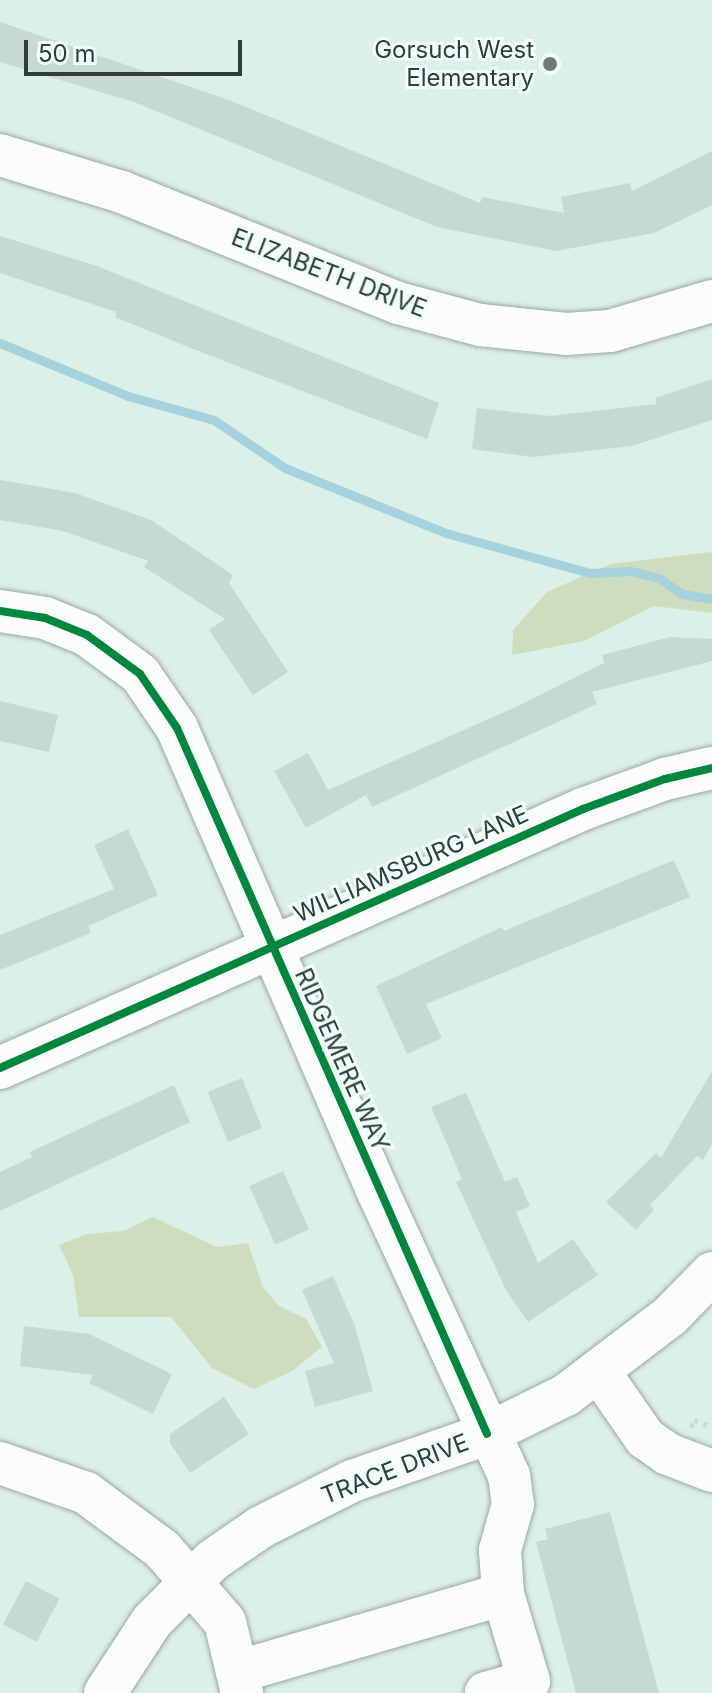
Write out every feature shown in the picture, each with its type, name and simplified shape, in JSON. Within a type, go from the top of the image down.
[{"type":"street","name":"ELIZABETH DRIVE","points":[[0,155],[122,192],[398,303],[480,325],[566,334],[610,331],[712,301]]},
{"type":"street","name":"RIDGEMERE WAY","points":[[0,611],[65,624],[140,674],[177,728],[271,948],[487,1434],[509,1476],[513,1504],[500,1550],[503,1594],[529,1681],[486,1693]]},
{"type":"street","name":"WILLIAMSBURG LANE","points":[[0,1068],[623,793],[712,768]]},
{"type":"street","name":"TRACE DRIVE","points":[[105,1693],[152,1621],[192,1579],[286,1513],[352,1481],[487,1434],[600,1373],[712,1273]]},
{"type":"street","points":[[600,1373],[645,1438],[668,1454],[712,1471]]},
{"type":"street","points":[[0,1463],[86,1493],[135,1525],[192,1579],[225,1622],[240,1682],[503,1594]]},
{"type":"green space","points":[[712,552],[712,613],[654,606],[584,641],[512,655],[513,630],[547,592],[610,564]]},
{"type":"green space","points":[[153,1217],[217,1247],[248,1243],[263,1287],[279,1306],[306,1319],[322,1347],[292,1371],[254,1389],[212,1368],[171,1317],[79,1317],[73,1275],[59,1245],[87,1234],[123,1231]]},
{"type":"building","points":[[0,22],[229,100],[480,203],[482,197],[564,213],[561,197],[630,183],[632,191],[712,151],[712,205],[654,233],[556,251],[437,227],[134,102],[0,62]]},
{"type":"building","points":[[0,236],[97,266],[439,403],[427,439],[193,349],[115,317],[116,312],[0,273]]},
{"type":"building","points":[[712,379],[712,420],[632,446],[533,457],[472,449],[477,408],[550,416],[657,404],[655,398]]},
{"type":"building","points":[[0,480],[75,493],[151,520],[233,575],[229,583],[288,672],[253,695],[209,630],[225,619],[144,567],[148,561],[63,531],[0,520]]},
{"type":"building","points":[[670,637],[712,639],[712,661],[592,692],[597,704],[372,807],[366,795],[306,828],[274,771],[308,753],[328,790],[520,705],[604,663],[602,655]]},
{"type":"building","points":[[0,701],[58,715],[49,752],[0,741]]},
{"type":"building","points":[[128,829],[158,895],[88,926],[91,933],[0,970],[0,935],[114,889],[94,845]]},
{"type":"building","points":[[674,860],[690,897],[426,1004],[442,1038],[407,1054],[376,986],[502,927],[504,931]]},
{"type":"building","points":[[712,1071],[712,1144],[703,1160],[697,1156],[650,1205],[654,1210],[636,1230],[606,1202],[656,1153],[661,1158]]},
{"type":"building","points":[[242,1078],[262,1128],[228,1142],[208,1092]]},
{"type":"building","points":[[174,1085],[190,1122],[0,1211],[0,1172],[32,1157],[30,1152]]},
{"type":"building","points":[[466,1093],[505,1182],[517,1177],[530,1206],[516,1212],[538,1263],[573,1239],[598,1275],[528,1322],[506,1290],[456,1182],[462,1179],[431,1107]]},
{"type":"building","points":[[283,1171],[309,1229],[275,1245],[249,1186]]},
{"type":"building","points":[[333,1276],[355,1326],[373,1391],[315,1407],[305,1371],[334,1363],[302,1290]]},
{"type":"building","points":[[24,1326],[89,1334],[172,1374],[153,1414],[89,1383],[93,1375],[20,1366]]},
{"type":"building","points":[[224,1397],[249,1434],[190,1473],[170,1443],[170,1434]]},
{"type":"building","points":[[610,1512],[659,1693],[576,1693],[536,1542],[548,1539],[545,1529]]},
{"type":"building","points":[[26,1581],[60,1599],[37,1642],[3,1624]]},
{"type":"waterway","points":[[0,343],[128,396],[214,420],[285,468],[446,533],[590,573],[631,571],[659,578],[682,594],[712,599]]},
{"type":"cycle path","points":[[0,611],[45,618],[87,635],[140,674],[177,728],[487,1434]]},
{"type":"cycle path","points":[[0,1068],[583,809],[665,779],[712,768]]},
{"type":"place","name":"Gorsuch West Elementary","points":[[550,64]]}]
